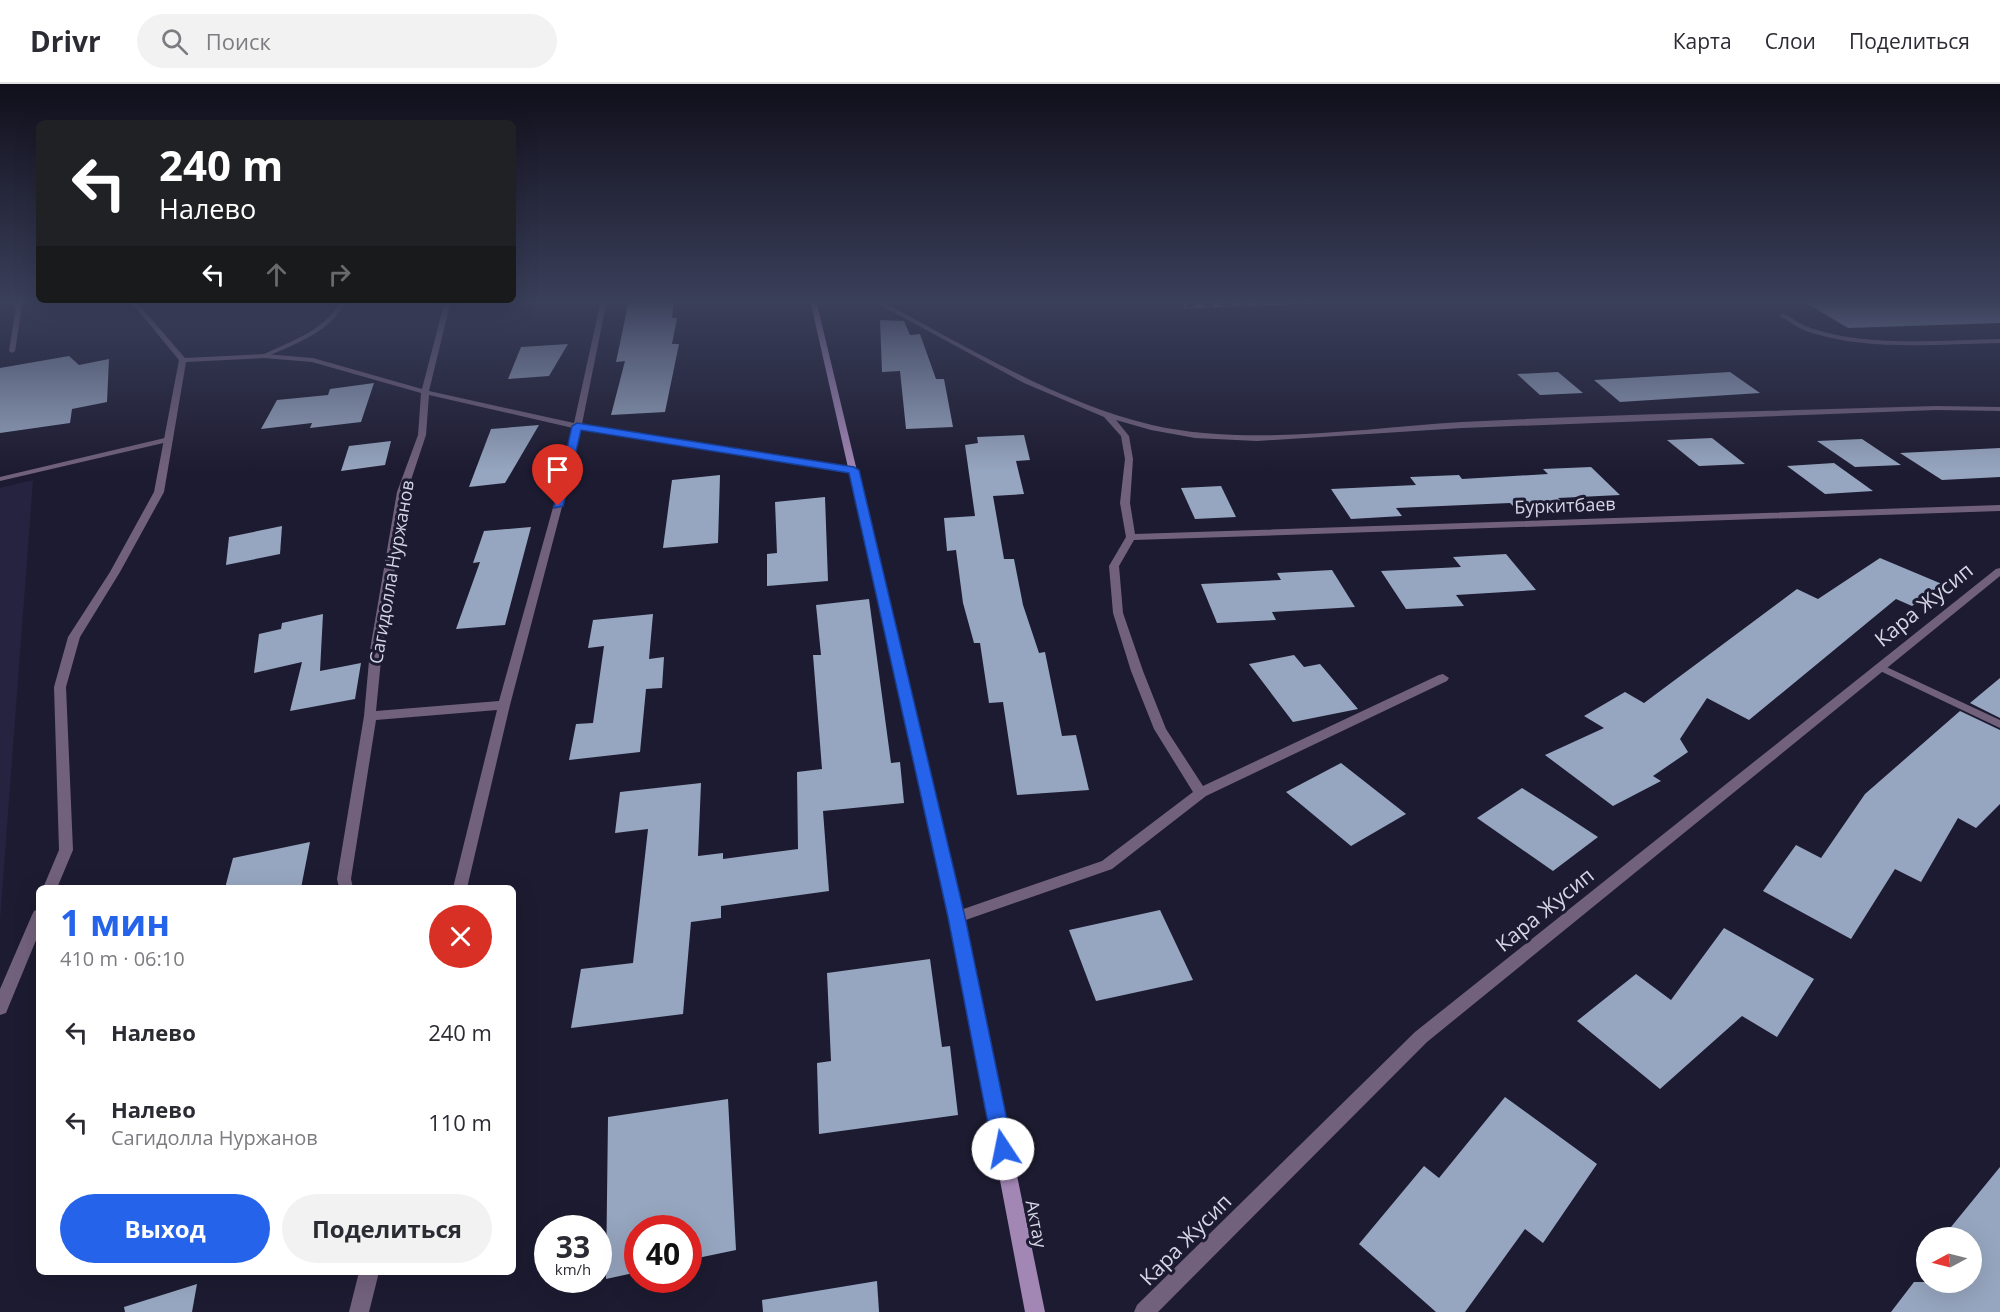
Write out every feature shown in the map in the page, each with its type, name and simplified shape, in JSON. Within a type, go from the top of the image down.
[{"type":"street","points":[[183,360],[238,357]]},
{"type":"street","points":[[280,357],[313,360],[425,392],[577,426],[854,470]]},
{"type":"street","name":"Сагидолла Нуржанов","points":[[345,885],[344,879],[370,716],[376,650],[400,504],[422,435],[425,392],[434,357]]},
{"type":"street","points":[[461,885],[504,705],[577,426],[592,357]]},
{"type":"street","name":"Актау","points":[[827,357],[957,917],[1035,1312]]},
{"type":"street","points":[[982,357],[1027,381],[1107,415],[1151,427],[1195,435],[1257,438],[1497,423],[1924,408],[2000,410]]},
{"type":"street","points":[[51,885],[66,850],[60,687],[75,637],[115,572],[159,492],[183,360]]},
{"type":"street","points":[[1107,415],[1125,436],[1129,459],[1125,503],[1131,537],[1114,566],[1118,614],[1137,671],[1161,729],[1201,794]]},
{"type":"street","name":"Буркитбаев","points":[[1131,537],[2000,508]]},
{"type":"street","name":"Кара Жусип","points":[[1143,1312],[1420,1037],[2000,570]]},
{"type":"street","points":[[957,917],[1107,865],[1201,794],[1443,678]]},
{"type":"street","points":[[370,716],[504,705]]},
{"type":"street","points":[[0,1008],[36,922]]},
{"type":"street","points":[[359,1312],[368,1275]]},
{"type":"lane","points":[[0,478],[169,439]]},
{"type":"lane","points":[[1880,667],[2000,724]]},
{"type":"shaded area","points":[[33,480],[0,920],[0,488]]},
{"type":"building","points":[[61,357],[70,357],[79,365],[109,359],[107,402],[72,409],[70,423],[0,433],[0,368]]},
{"type":"building","points":[[517,357],[560,357],[549,376],[508,379]]},
{"type":"building","points":[[617,357],[676,357],[665,412],[611,415],[625,361],[616,362]]},
{"type":"building","points":[[881,357],[928,357],[936,379],[944,379],[953,427],[906,429],[900,371],[882,372]]},
{"type":"building","points":[[1558,372],[1583,393],[1540,395],[1517,374]]},
{"type":"building","points":[[1730,372],[1760,393],[1620,402],[1594,380]]},
{"type":"building","points":[[374,383],[361,422],[310,428],[312,423],[261,429],[277,400],[328,395],[330,389]]},
{"type":"building","points":[[539,425],[505,483],[469,487],[491,429]]},
{"type":"building","points":[[1024,435],[1030,460],[1016,461],[1024,494],[993,496],[1004,559],[1014,559],[1023,605],[1039,653],[1045,652],[1062,736],[1076,735],[1089,790],[1017,795],[1003,702],[989,703],[980,643],[974,643],[963,603],[956,550],[947,551],[944,518],[975,516],[965,445],[978,443],[977,437]]},
{"type":"building","points":[[1712,438],[1745,464],[1699,466],[1667,440]]},
{"type":"building","points":[[1862,439],[1901,465],[1855,467],[1817,441]]},
{"type":"building","points":[[391,441],[385,465],[341,471],[349,446]]},
{"type":"building","points":[[2000,448],[2000,477],[1942,480],[1900,453]]},
{"type":"building","points":[[1834,463],[1873,491],[1825,494],[1787,466]]},
{"type":"building","points":[[1591,467],[1620,495],[1558,498],[1564,504],[1514,507],[1510,503],[1396,508],[1402,516],[1351,519],[1331,489],[1416,485],[1410,477],[1459,475],[1462,479],[1548,474],[1543,469]]},
{"type":"building","points":[[720,475],[718,543],[663,548],[672,480]]},
{"type":"building","points":[[1221,486],[1236,517],[1195,519],[1181,488]]},
{"type":"building","points":[[825,497],[828,581],[767,586],[767,554],[777,553],[775,502]]},
{"type":"building","points":[[282,526],[280,554],[226,565],[229,537]]},
{"type":"building","points":[[531,527],[505,625],[456,629],[480,562],[473,563],[484,531]]},
{"type":"building","points":[[1506,554],[1536,590],[1456,595],[1464,606],[1406,609],[1381,571],[1461,567],[1453,557]]},
{"type":"building","points":[[1880,558],[1942,584],[1912,606],[1896,599],[1749,720],[1707,698],[1680,739],[1688,752],[1653,776],[1661,781],[1613,806],[1545,755],[1604,728],[1584,716],[1625,692],[1644,703],[1797,589],[1818,599]]},
{"type":"building","points":[[1332,570],[1355,607],[1272,612],[1276,620],[1217,623],[1201,584],[1281,580],[1277,573]]},
{"type":"building","points":[[869,599],[891,763],[900,762],[904,803],[823,811],[829,891],[721,906],[721,918],[691,922],[683,1014],[571,1028],[581,969],[633,963],[648,829],[615,833],[620,792],[701,783],[698,856],[723,853],[723,859],[798,849],[797,772],[822,769],[813,655],[821,655],[816,605]]},
{"type":"building","points":[[323,614],[320,671],[361,663],[355,699],[290,711],[302,662],[254,673],[259,634],[281,629],[282,623]]},
{"type":"building","points":[[653,614],[649,659],[664,657],[662,688],[646,689],[640,752],[569,760],[576,724],[593,723],[604,646],[588,648],[593,620]]},
{"type":"building","points":[[1294,655],[1304,667],[1320,664],[1358,709],[1293,722],[1249,664]]},
{"type":"building","points":[[2000,678],[2000,718],[1970,703]]},
{"type":"building","points":[[1960,711],[2000,730],[2000,804],[1976,828],[1958,818],[1921,882],[1895,869],[1851,939],[1763,891],[1796,845],[1821,858],[1865,794]]},
{"type":"building","points":[[1341,763],[1406,814],[1351,846],[1286,792]]},
{"type":"building","points":[[1522,788],[1598,837],[1553,871],[1477,818]]},
{"type":"building","points":[[310,842],[302,885],[226,885],[233,858]]},
{"type":"building","points":[[1160,910],[1193,980],[1096,1001],[1069,930]]},
{"type":"building","points":[[1724,928],[1814,979],[1777,1037],[1742,1016],[1660,1089],[1577,1021],[1636,974],[1671,1000]]},
{"type":"building","points":[[930,959],[942,1047],[950,1046],[958,1115],[819,1134],[817,1063],[831,1061],[827,973]]},
{"type":"building","points":[[1505,1097],[1597,1164],[1543,1243],[1525,1229],[1465,1312],[1436,1312],[1359,1244],[1424,1166],[1439,1178]]},
{"type":"building","points":[[728,1099],[736,1250],[702,1257],[702,1215],[624,1215],[624,1275],[612,1278],[612,1215],[607,1215],[608,1117]]},
{"type":"building","points":[[2000,1167],[2000,1312],[1891,1312],[1914,1282],[1916,1282],[1916,1293],[1982,1293],[1982,1227],[1951,1227]]},
{"type":"building","points":[[877,1281],[879,1312],[763,1312],[762,1300]]},
{"type":"building","points":[[197,1284],[192,1312],[125,1312],[124,1307]]},
{"type":"route","points":[[558,506],[577,426],[854,470],[957,917],[1003,1149]]}]
